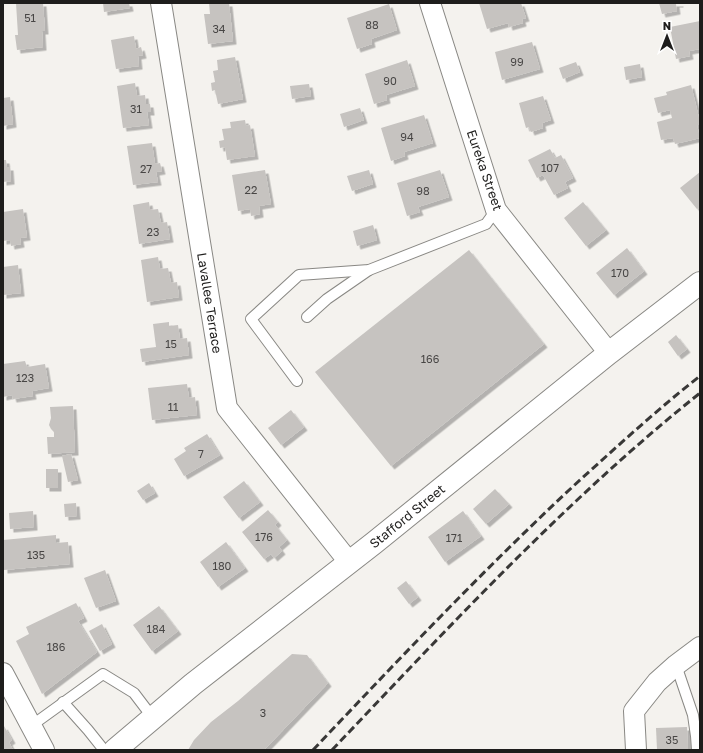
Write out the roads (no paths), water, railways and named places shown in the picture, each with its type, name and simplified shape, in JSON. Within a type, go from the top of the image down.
[{"type":"main road","name":"Stafford Street","points":[[115,750],[193,684],[380,538],[700,283]]},
{"type":"street","name":"Lavallee Terrace","points":[[161,3],[226,408],[349,562]]},
{"type":"street","name":"Eureka Street","points":[[430,3],[496,210],[609,354]]},
{"type":"street","points":[[636,750],[634,711],[657,682],[700,647]]},
{"type":"street","points":[[3,673],[44,750]]},
{"type":"lane","points":[[307,317],[327,299],[369,270],[486,224],[496,210]]},
{"type":"lane","points":[[297,381],[251,319],[298,275],[369,270]]},
{"type":"lane","points":[[676,665],[693,715],[697,750]]},
{"type":"lane","points":[[31,726],[103,674],[134,693],[153,718]]},
{"type":"lane","points":[[63,702],[104,750]]},
{"type":"railway","points":[[313,750],[445,612],[546,512],[640,426],[700,376]]},
{"type":"railway","points":[[332,750],[420,657],[556,520],[603,476],[700,393]]}]
